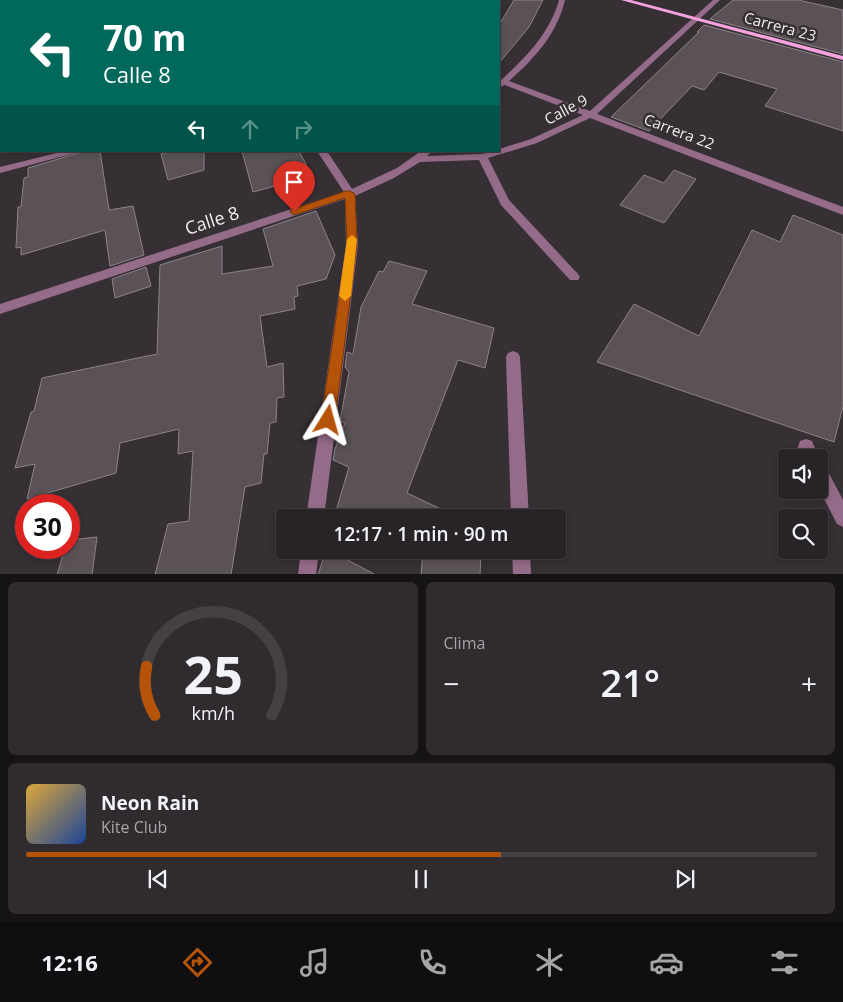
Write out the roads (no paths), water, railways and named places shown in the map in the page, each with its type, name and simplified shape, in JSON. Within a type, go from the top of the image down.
[{"type":"main road","name":"Carrera 23","points":[[624,0],[806,40]]},
{"type":"main road","name":"Carrera 23","points":[[654,0],[700,16],[843,58]]},
{"type":"street","points":[[502,84],[541,45],[560,13],[562,0]]},
{"type":"street","name":"Calle 9","points":[[500,152],[534,142],[592,114],[717,0]]},
{"type":"street","name":"Carrera 22","points":[[502,84],[592,114],[843,211]]},
{"type":"street","points":[[0,170],[74,152]]},
{"type":"street","points":[[316,509],[352,244],[350,194],[323,152]]},
{"type":"street","name":"Calle 9","points":[[423,155],[482,157],[499,152]]},
{"type":"street","name":"Calle 8","points":[[0,309],[350,194],[385,180],[423,155]]},
{"type":"street","points":[[482,157],[504,202],[574,277]]},
{"type":"street","points":[[513,357],[520,509]]},
{"type":"street","points":[[828,489],[843,518]]},
{"type":"street","points":[[307,574],[309,559]]},
{"type":"street","points":[[521,559],[522,574]]}]
